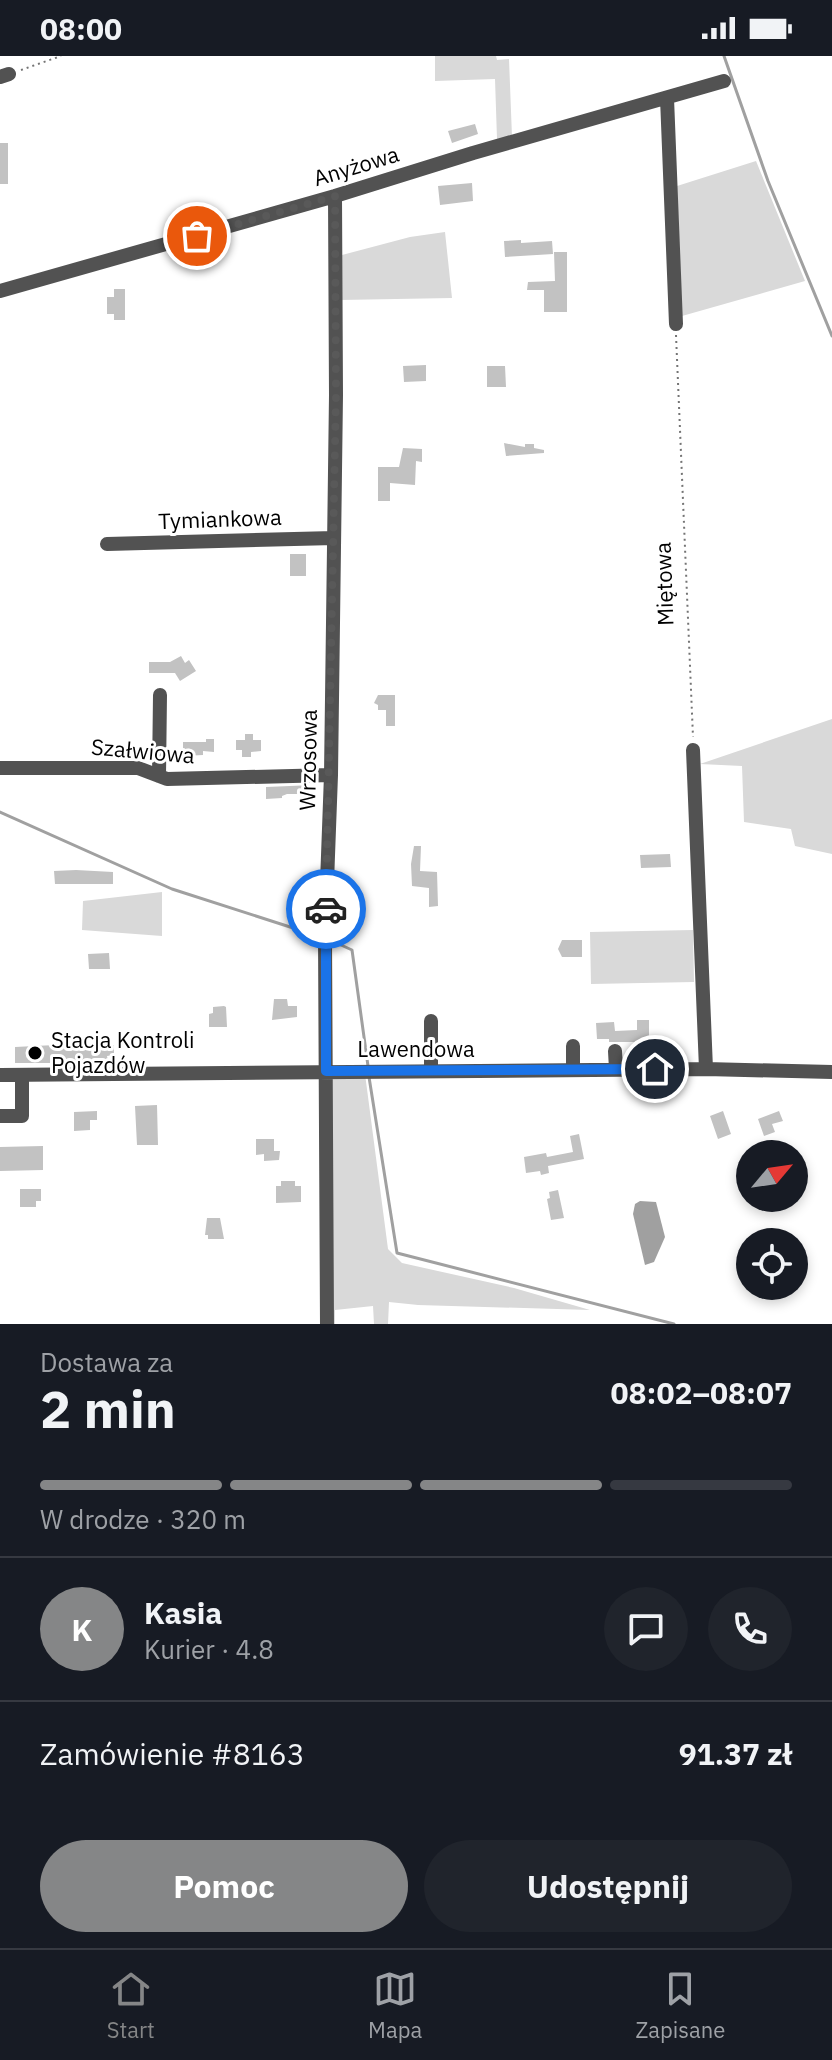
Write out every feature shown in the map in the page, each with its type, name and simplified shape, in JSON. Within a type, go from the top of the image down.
[{"type":"street","name":"Anyżowa","points":[[0,291],[724,81]]},
{"type":"street","points":[[667,98],[676,324]]},
{"type":"street","name":"Wrzosowa","points":[[327,1324],[325,936],[331,775],[337,304],[335,196]]},
{"type":"street","name":"Tymiankowa","points":[[107,544],[334,538]]},
{"type":"street","points":[[159,776],[160,695]]},
{"type":"street","points":[[693,750],[706,1069]]},
{"type":"street","name":"Szałwiowa","points":[[0,768],[138,768],[167,779],[331,775]]},
{"type":"street","points":[[431,1021],[431,1071]]},
{"type":"street","points":[[655,1044],[655,1069]]},
{"type":"street","points":[[573,1046],[573,1070]]},
{"type":"street","points":[[615,1051],[616,1069]]},
{"type":"street","name":"Lawendowa","points":[[0,1075],[616,1069],[832,1072]]},
{"type":"street","points":[[0,1116],[22,1116],[22,1075]]},
{"type":"path","points":[[4,76],[61,56]]},
{"type":"path","name":"Miętowa","points":[[676,324],[693,750]]},
{"type":"shaded area","points":[[435,56],[496,56],[497,60],[509,59],[512,137],[497,139],[495,79],[435,81]]},
{"type":"shaded area","points":[[756,161],[805,281],[682,316],[677,186]]},
{"type":"shaded area","points":[[445,232],[452,298],[340,300],[342,255],[410,237]]},
{"type":"shaded area","points":[[832,719],[832,854],[795,846],[791,829],[744,822],[742,766],[700,764]]},
{"type":"shaded area","points":[[162,892],[162,936],[82,930],[83,901]]},
{"type":"shaded area","points":[[693,930],[694,982],[591,984],[590,932]]},
{"type":"shaded area","points":[[328,1074],[365,1074],[388,1249],[402,1263],[514,1288],[590,1310],[389,1302],[388,1324],[374,1324],[373,1306],[335,1310],[335,1324],[330,1324]]},
{"type":"shaded area","points":[[640,1201],[656,1202],[665,1237],[654,1262],[645,1265],[633,1214],[635,1204]]},
{"type":"building","points":[[475,124],[478,134],[452,143],[448,131]]},
{"type":"building","points":[[0,143],[8,143],[8,184],[0,184]]},
{"type":"building","points":[[472,183],[473,201],[440,205],[438,186]]},
{"type":"building","points":[[521,240],[521,243],[552,241],[553,254],[505,257],[504,241]]},
{"type":"building","points":[[554,252],[567,252],[567,312],[544,312],[544,290],[527,290],[528,282],[555,281]]},
{"type":"building","points":[[114,289],[125,289],[125,320],[114,320],[114,314],[107,314],[107,297],[114,297]]},
{"type":"building","points":[[426,365],[426,381],[404,382],[403,366]]},
{"type":"building","points":[[487,366],[505,366],[506,387],[487,387]]},
{"type":"building","points":[[504,443],[525,447],[525,444],[534,444],[534,448],[544,450],[544,453],[506,456]]},
{"type":"building","points":[[403,448],[422,449],[422,462],[416,461],[415,485],[390,483],[390,501],[378,501],[378,467],[399,467]]},
{"type":"building","points":[[290,554],[306,554],[306,576],[290,576]]},
{"type":"building","points":[[181,656],[185,663],[189,660],[196,671],[180,681],[175,673],[149,673],[149,662],[170,662]]},
{"type":"building","points":[[378,695],[395,695],[395,726],[386,726],[386,710],[378,710],[378,705],[374,703]]},
{"type":"building","points":[[245,734],[253,734],[253,740],[261,740],[261,751],[251,752],[251,757],[242,757],[242,750],[236,750],[236,740],[245,740]]},
{"type":"building","points":[[206,739],[214,739],[214,752],[183,756],[183,742],[206,742]]},
{"type":"building","points":[[314,785],[314,794],[287,794],[282,798],[266,799],[266,787]]},
{"type":"building","points":[[414,846],[421,846],[420,871],[437,872],[438,906],[429,907],[429,888],[412,886]]},
{"type":"building","points":[[670,854],[671,867],[641,868],[640,855]]},
{"type":"building","points":[[54,871],[113,872],[113,884],[55,884]]},
{"type":"building","points":[[562,940],[582,940],[582,957],[562,957],[558,949]]},
{"type":"building","points":[[109,953],[110,969],[89,969],[88,954]]},
{"type":"building","points":[[274,999],[287,999],[288,1006],[297,1006],[297,1017],[272,1020]]},
{"type":"building","points":[[224,1006],[227,1027],[209,1027],[209,1014],[213,1013],[213,1007]]},
{"type":"building","points":[[637,1020],[649,1020],[649,1036],[643,1042],[597,1039],[596,1023],[614,1022],[615,1031],[637,1030]]},
{"type":"building","points":[[114,1045],[114,1055],[107,1056],[108,1061],[55,1059],[55,1063],[15,1063],[15,1047]]},
{"type":"building","points":[[157,1105],[158,1145],[137,1145],[135,1106]]},
{"type":"building","points":[[97,1111],[97,1120],[90,1120],[90,1130],[74,1131],[74,1112]]},
{"type":"building","points":[[723,1111],[731,1134],[718,1139],[710,1116]]},
{"type":"building","points":[[779,1111],[783,1121],[772,1124],[775,1132],[764,1136],[758,1119]]},
{"type":"building","points":[[579,1134],[584,1159],[548,1166],[549,1173],[541,1175],[540,1171],[526,1173],[524,1157],[573,1152],[570,1136]]},
{"type":"building","points":[[256,1139],[274,1139],[274,1151],[280,1151],[279,1160],[264,1161],[264,1154],[256,1155]]},
{"type":"building","points":[[43,1146],[43,1170],[0,1171],[0,1147]]},
{"type":"building","points":[[281,1181],[295,1181],[295,1186],[301,1186],[301,1202],[276,1203],[276,1186],[281,1186]]},
{"type":"building","points":[[20,1189],[41,1189],[41,1201],[36,1201],[36,1207],[20,1207]]},
{"type":"building","points":[[558,1190],[564,1218],[551,1220],[547,1199],[550,1198],[549,1192]]},
{"type":"building","points":[[207,1218],[220,1218],[224,1239],[208,1239],[205,1235]]},
{"type":"waterway","points":[[724,56],[768,181],[832,336]]},
{"type":"waterway","points":[[0,812],[172,889],[318,936]]},
{"type":"waterway","points":[[330,940],[352,950],[368,1066]]},
{"type":"waterway","points":[[369,1077],[397,1253],[674,1324]]},
{"type":"way so far","points":[[197,236],[335,196],[336,395],[326,909]]},
{"type":"place","name":"Stacja Kontroli Pojazdów","points":[[35,1053]]},
{"type":"route","points":[[326,909],[326,1071],[655,1069]]}]
